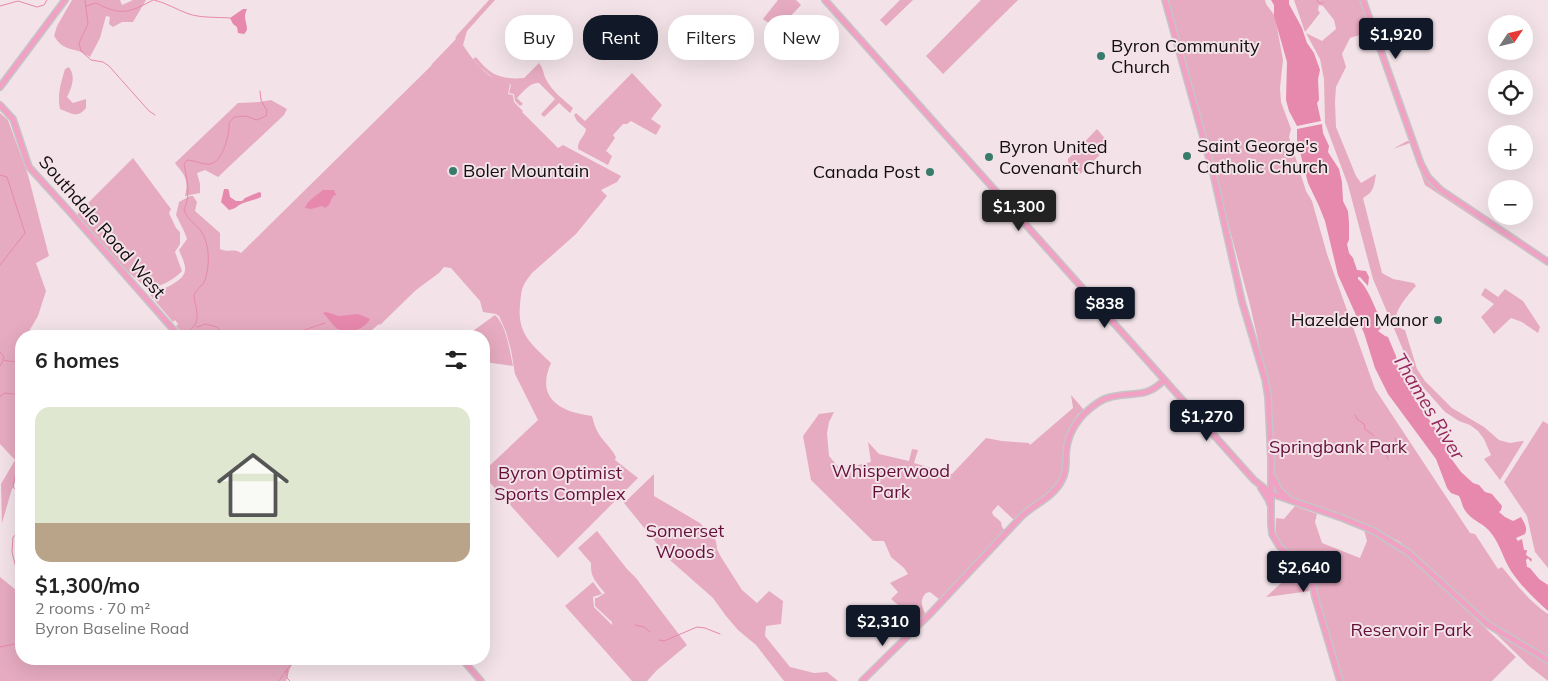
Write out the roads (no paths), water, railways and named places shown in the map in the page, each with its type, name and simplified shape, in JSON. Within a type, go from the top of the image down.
[{"type":"main road","points":[[0,87],[65,0]]},
{"type":"main road","points":[[825,0],[1254,480],[1268,499],[1271,507]]},
{"type":"main road","points":[[1165,0],[1213,173],[1242,302],[1265,379],[1274,481],[1284,497],[1298,504]]},
{"type":"main road","points":[[1364,0],[1421,164],[1428,177],[1441,190],[1548,262]]},
{"type":"main road","name":"Southdale Road West","points":[[0,105],[12,119],[29,167],[174,330]]},
{"type":"main road","points":[[862,681],[929,615],[1029,509],[1059,486],[1067,468],[1066,447],[1069,436],[1083,416],[1095,404],[1110,397],[1145,393],[1156,388],[1164,380]]},
{"type":"main road","points":[[1272,462],[1271,524],[1274,538],[1285,552],[1300,562],[1310,573],[1315,597],[1340,681]]},
{"type":"main road","points":[[1254,480],[1265,487],[1272,483]]},
{"type":"main road","points":[[1254,480],[1272,494],[1374,531],[1397,545],[1409,553],[1487,624],[1548,660]]},
{"type":"main road","points":[[1271,507],[1281,498]]},
{"type":"main road","points":[[467,665],[481,681]]},
{"type":"waterway","points":[[0,6],[18,1],[37,7],[44,5],[47,0]]},
{"type":"waterway","points":[[85,0],[88,24],[79,43],[81,51],[91,60],[103,62],[109,66],[149,111],[155,115]]},
{"type":"waterway","points":[[86,6],[96,3],[112,10],[125,11],[137,8],[153,0]]},
{"type":"waterway","points":[[154,0],[194,15],[230,18]]},
{"type":"waterway","points":[[1317,0],[1319,3],[1323,3]]},
{"type":"waterway","points":[[190,330],[197,320],[194,295],[205,280],[208,268],[208,248],[201,231],[184,210],[188,193],[184,164],[187,160],[207,164],[215,162],[225,146],[229,123],[234,117],[246,116],[257,120],[266,116],[267,111],[261,100],[260,91]]},
{"type":"waterway","points":[[0,175],[7,177],[25,233],[0,265]]},
{"type":"waterway","points":[[305,330],[325,323]]},
{"type":"waterway","points":[[196,326],[205,324],[217,327],[220,330]]},
{"type":"waterway","points":[[0,352],[4,357],[3,359]]},
{"type":"waterway","points":[[3,360],[15,362]]},
{"type":"waterway","points":[[0,366],[3,361]]},
{"type":"waterway","points":[[0,396],[5,393],[15,394]]},
{"type":"waterway","points":[[1355,415],[1364,424],[1365,429],[1374,436]]},
{"type":"waterway","points":[[1395,438],[1397,444]]},
{"type":"waterway","points":[[1376,440],[1385,451],[1388,459]]},
{"type":"waterway","points":[[1382,446],[1389,443]]},
{"type":"waterway","points":[[15,477],[13,487],[15,489]]},
{"type":"waterway","points":[[15,535],[13,537],[12,552],[15,564]]},
{"type":"waterway","points":[[635,625],[644,627],[650,632]]},
{"type":"waterway","points":[[659,640],[664,641],[697,627],[720,634]]},
{"type":"waterway","points":[[0,647],[15,644]]},
{"type":"waterway","points":[[279,681],[292,665]]},
{"type":"waterway","points":[[287,670],[287,678],[290,681]]},
{"type":"place","name":"Byron Community Church","points":[[1101,56]]},
{"type":"place","name":"Saint George's Catholic Church","points":[[1187,156]]},
{"type":"place","name":"Byron United Covenant Church","points":[[989,157]]},
{"type":"place","name":"Boler Mountain","points":[[453,171]]},
{"type":"place","name":"Canada Post","points":[[930,172]]},
{"type":"place","name":"Hazelden Manor","points":[[1438,320]]},
{"type":"water label","name":"Thames River","points":[[1429,406]]},
{"type":"park label","name":"Springbank Park","points":[[1338,447]]},
{"type":"park label","name":"Whisperwood Park","points":[[891,481]]},
{"type":"park label","name":"Byron Optimist Sports Complex","points":[[560,483]]},
{"type":"park label","name":"Somerset Woods","points":[[685,541]]},
{"type":"park label","name":"Reservoir Park","points":[[1411,630]]}]
